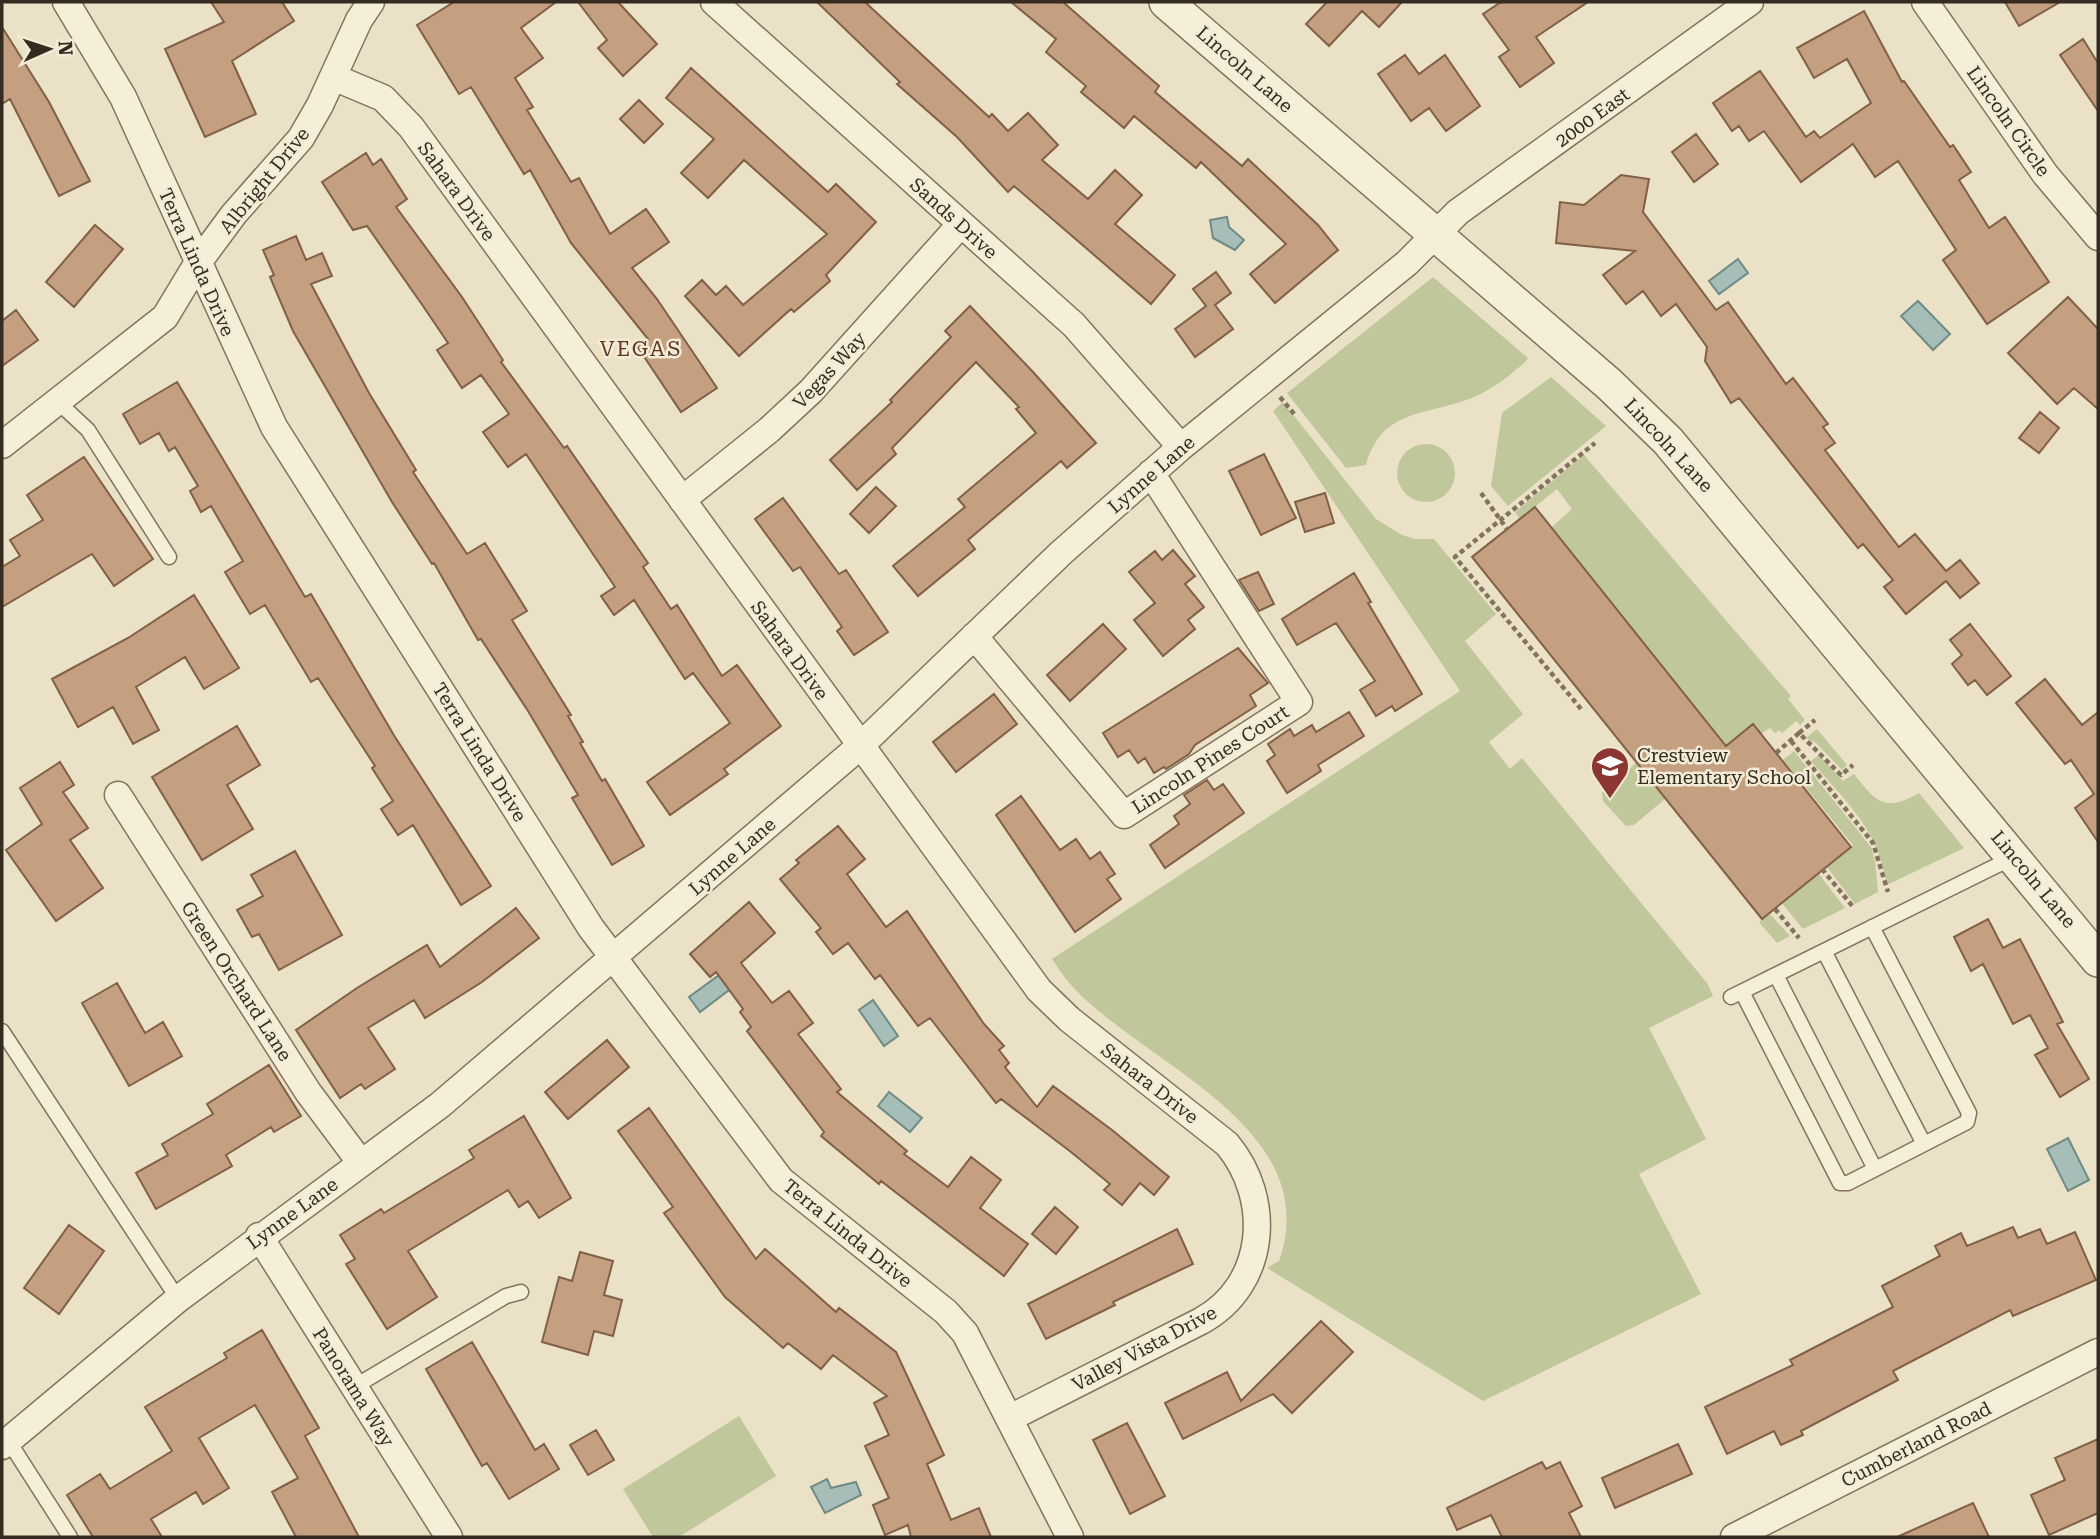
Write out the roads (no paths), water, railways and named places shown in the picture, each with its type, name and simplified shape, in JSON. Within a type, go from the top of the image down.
[{"type":"street","name":"Terra Linda Drive","points":[[66,2],[118,87],[274,427],[612,959],[781,1181],[956,1322],[972,1345],[1010,1418]]},
{"type":"street","name":"Albright Drive","points":[[2,445],[165,317],[197,264],[234,214],[301,138],[359,20],[371,2]]},
{"type":"street","name":"Sands Drive","points":[[714,2],[1074,325],[1181,447]]},
{"type":"street","name":"Lincoln Lane","points":[[1166,2],[1628,401],[1668,441],[2098,960]]},
{"type":"street","name":"2000 East","points":[[1436,234],[1458,212],[1750,2]]},
{"type":"street","name":"Lincoln Circle","points":[[1925,2],[2045,174],[2098,237]]},
{"type":"street","name":"Sahara Drive","points":[[333,77],[383,98],[402,116],[859,747],[1039,990],[1069,1018],[1227,1144],[1245,1170],[1258,1211]]},
{"type":"street","name":"Vegas Way","points":[[682,500],[769,430],[811,391],[961,224]]},
{"type":"street","name":"Lynne Lane","points":[[5,1443],[178,1299],[440,1105],[859,747],[974,636],[1151,473],[1407,263],[1436,234]]},
{"type":"street","name":"Lincoln Pines Court","points":[[974,636],[1124,815],[1299,702],[1151,473]]},
{"type":"street","name":"Green Orchard Lane","points":[[118,795],[308,1092],[361,1163]]},
{"type":"street","name":"Valley Vista Drive","points":[[1010,1418],[1201,1321],[1223,1306],[1254,1258],[1258,1211]]},
{"type":"street","name":"Panorama Way","points":[[260,1236],[449,1537]]},
{"type":"street","name":"Cumberland Road","points":[[1734,1537],[2098,1352]]},
{"type":"street","points":[[1010,1418],[1070,1537]]},
{"type":"lane","points":[[58,402],[88,430],[169,557]]},
{"type":"lane","points":[[1872,927],[1969,1113],[1967,1122],[1848,1183],[1840,1183],[1737,994],[1872,927],[2015,857]]},
{"type":"lane","points":[[1824,951],[1924,1143]]},
{"type":"lane","points":[[1776,975],[1875,1169]]},
{"type":"lane","points":[[2,1031],[178,1299]]},
{"type":"lane","points":[[354,1387],[506,1296],[522,1292]]},
{"type":"lane","points":[[5,1443],[70,1537]]},
{"type":"water","points":[[1227,217],[1229,227],[1244,240],[1235,250],[1213,238],[1210,220]]},
{"type":"water","points":[[1738,259],[1748,273],[1719,294],[1709,281]]},
{"type":"water","points":[[1918,301],[1950,334],[1933,350],[1901,316]]},
{"type":"water","points":[[722,973],[733,987],[700,1012],[689,997]]},
{"type":"water","points":[[873,1000],[898,1036],[884,1046],[859,1010]]},
{"type":"water","points":[[889,1092],[922,1118],[910,1132],[878,1106]]},
{"type":"water","points":[[2068,1138],[2089,1180],[2068,1191],[2047,1149]]},
{"type":"water","points":[[827,1479],[831,1488],[856,1482],[861,1495],[825,1513],[811,1487]]},
{"type":"place","name":"Crestview Elementary School","points":[[1610,800]]},
{"type":"district","name":"VEGAS","points":[[641,349]]}]
